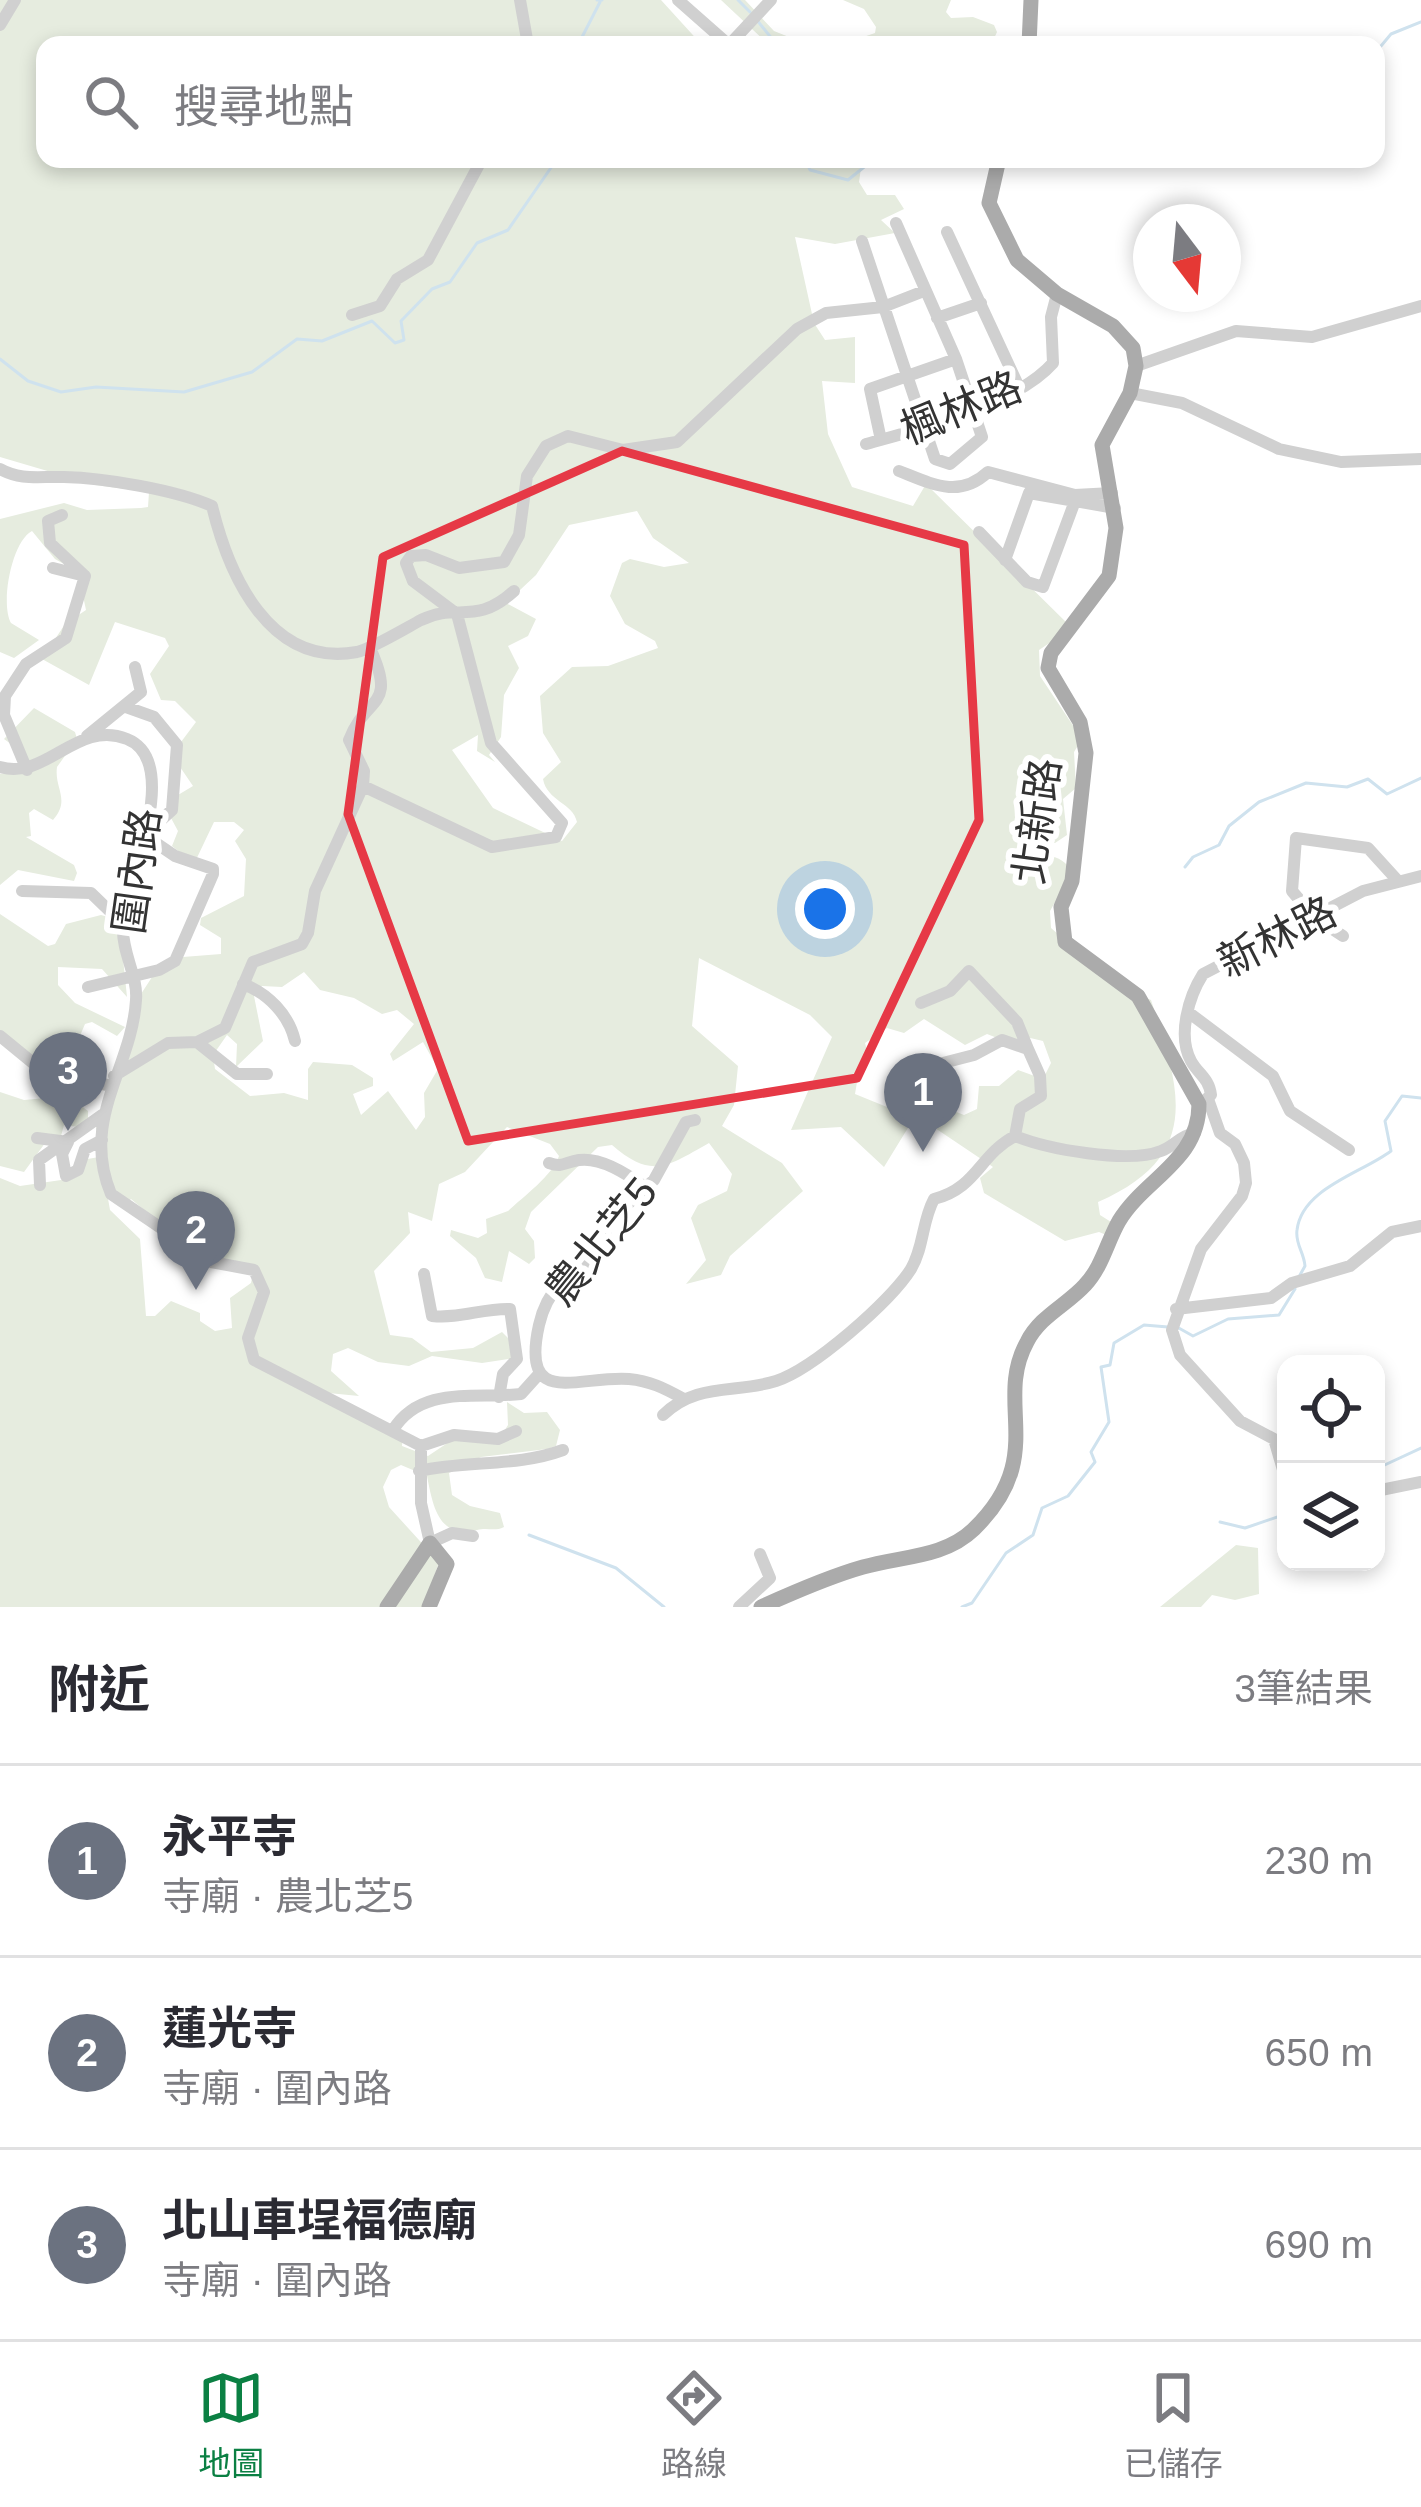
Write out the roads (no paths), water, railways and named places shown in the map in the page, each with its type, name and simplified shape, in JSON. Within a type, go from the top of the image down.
[{"type":"main road","points":[[1029,36],[1030,0]]},
{"type":"main road","points":[[997,168],[990,193],[992,216],[1017,260],[1057,294],[1113,326],[1133,348],[1136,366]]},
{"type":"main road","name":"北新路","points":[[1136,366],[1130,393],[1102,445],[1113,501],[1109,576],[1051,652],[1048,668],[1080,722],[1086,753],[1072,881],[1061,907],[1060,925],[1074,952],[1138,997],[1203,1102]]},
{"type":"main road","points":[[761,1607],[854,1570],[938,1552],[970,1532],[996,1504],[1018,1447],[1017,1373],[1026,1343],[1095,1274],[1121,1218],[1177,1162],[1195,1133],[1203,1102]]},
{"type":"main road","points":[[387,1607],[430,1543],[447,1564],[429,1607]]},
{"type":"street","points":[[0,25],[15,0]]},
{"type":"street","points":[[520,0],[526,36]]},
{"type":"street","points":[[678,0],[719,36]]},
{"type":"street","points":[[748,36],[771,0]]},
{"type":"street","points":[[352,315],[380,306],[397,279],[428,260],[477,168]]},
{"type":"street","points":[[862,242],[934,459],[950,464],[982,437],[956,359],[896,223]]},
{"type":"street","points":[[946,232],[1018,386]]},
{"type":"street","points":[[363,786],[492,847],[543,843],[561,832],[562,823],[491,743],[457,614],[413,581],[406,563],[411,556],[426,555],[459,568],[504,562],[519,535],[527,476],[546,446],[568,436],[623,450],[676,442],[797,329],[826,313],[883,307],[924,291]]},
{"type":"street","name":"楓林路","points":[[907,378],[870,389],[873,442],[974,409],[1053,363],[1051,317],[1057,294]]},
{"type":"street","points":[[937,318],[981,303]]},
{"type":"street","points":[[1136,366],[1236,331],[1312,337],[1421,306]]},
{"type":"street","points":[[907,378],[956,359]]},
{"type":"street","points":[[1130,393],[1182,403],[1279,449],[1341,462],[1421,459]]},
{"type":"street","points":[[0,469],[31,479],[65,477],[189,496],[212,506],[234,575],[262,616],[297,648],[338,653],[370,648],[425,618],[493,610],[514,591]]},
{"type":"street","points":[[899,471],[941,488],[976,483],[988,472],[1113,501]]},
{"type":"street","points":[[1005,560],[1029,493],[1075,502],[1113,501]]},
{"type":"street","points":[[979,532],[1027,582],[1043,587],[1075,502]]},
{"type":"street","points":[[62,515],[48,521],[50,543],[85,576]]},
{"type":"street","points":[[53,568],[85,576]]},
{"type":"street","points":[[27,770],[4,715],[5,696],[26,664],[66,638],[85,576]]},
{"type":"street","points":[[197,1042],[225,1028],[253,962],[302,944],[308,933],[315,891],[363,786],[364,771],[349,740],[380,698],[380,671],[370,648]]},
{"type":"street","points":[[0,767],[27,770],[87,736],[141,692],[135,667]]},
{"type":"street","points":[[88,987],[175,961],[214,869],[175,856],[148,834],[172,809],[177,745],[154,717],[126,707]]},
{"type":"street","name":"圍內路","points":[[87,736],[125,738],[142,752],[148,834],[122,923],[136,1004],[105,1113],[102,1140],[111,1194],[212,1262],[254,1270],[262,1279],[264,1292],[248,1338],[254,1360],[421,1446]]},
{"type":"street","points":[[1343,936],[1314,917],[1289,880],[1296,838],[1369,848],[1398,880]]},
{"type":"street","name":"新林路","points":[[1174,1320],[1202,1249],[1242,1196],[1246,1183],[1244,1163],[1203,1102],[1210,1084],[1190,1059],[1188,1012],[1203,974],[1314,917],[1398,880],[1421,876]]},
{"type":"street","points":[[22,891],[91,893],[122,923]]},
{"type":"street","points":[[921,1003],[950,991],[969,971],[1018,1022],[1040,1076],[1041,1096],[1020,1109],[1016,1136]]},
{"type":"street","points":[[244,984],[262,990],[286,1018],[295,1041]]},
{"type":"street","points":[[1188,1012],[1273,1076],[1291,1111],[1349,1150]]},
{"type":"street","points":[[0,1036],[44,1072],[113,1081],[177,1039],[197,1042],[237,1074],[267,1074]]},
{"type":"street","points":[[904,1073],[974,1054],[1002,1040],[1028,1049]]},
{"type":"street","points":[[40,1185],[39,1160],[105,1113]]},
{"type":"street","name":"農北芝5","points":[[539,1374],[542,1314],[562,1276],[599,1257],[608,1222],[646,1188],[686,1122],[695,1120]]},
{"type":"street","points":[[1016,1136],[1045,1148],[1138,1156],[1158,1153],[1195,1133]]},
{"type":"street","points":[[663,1415],[682,1398],[776,1381],[836,1344],[910,1270],[934,1199],[961,1192],[999,1145],[1016,1136]]},
{"type":"street","points":[[37,1138],[68,1142]]},
{"type":"street","points":[[68,1142],[62,1154],[66,1176],[78,1170],[85,1149],[102,1140]]},
{"type":"street","points":[[549,1163],[559,1167],[583,1159],[626,1173],[646,1188]]},
{"type":"street","points":[[1281,1463],[1274,1439],[1240,1420],[1180,1355],[1174,1320],[1271,1298],[1292,1283],[1350,1266],[1392,1232],[1421,1226]]},
{"type":"street","points":[[424,1274],[432,1316],[457,1318],[490,1308],[510,1309],[517,1359],[503,1374],[500,1396]]},
{"type":"street","points":[[393,1430],[413,1406],[454,1393],[521,1394],[539,1374],[557,1385],[626,1378],[657,1383],[682,1398]]},
{"type":"street","points":[[473,1536],[452,1533],[430,1543],[419,1472],[421,1446],[454,1435],[498,1439],[516,1431]]},
{"type":"street","points":[[419,1472],[491,1460],[530,1462],[563,1450]]},
{"type":"street","points":[[1385,1489],[1421,1482]]},
{"type":"street","points":[[739,1607],[770,1578],[760,1554]]},
{"type":"waterway","points":[[597,0],[602,0]]},
{"type":"waterway","points":[[738,0],[750,12]]},
{"type":"waterway","points":[[583,36],[600,2]]},
{"type":"waterway","points":[[756,19],[770,36]]},
{"type":"waterway","points":[[1385,41],[1421,22]]},
{"type":"waterway","points":[[0,359],[28,381],[61,392],[96,387],[184,392],[252,372],[297,339],[322,341],[372,321],[395,343],[404,340],[401,321],[432,289],[450,282],[477,243],[508,230],[551,168]]},
{"type":"waterway","points":[[809,168],[848,180],[863,168]]},
{"type":"waterway","points":[[1185,867],[1193,857],[1219,845],[1229,826],[1259,802],[1306,783],[1347,787],[1368,779],[1387,794],[1421,778]]},
{"type":"waterway","points":[[1300,1275],[1305,1266],[1297,1240],[1301,1215],[1321,1192],[1391,1151],[1385,1121],[1402,1096],[1421,1098]]},
{"type":"waterway","points":[[1177,1327],[1193,1336],[1228,1319],[1279,1315],[1295,1289]]},
{"type":"waterway","points":[[962,1607],[972,1603],[1006,1553],[1033,1535],[1042,1508],[1068,1496],[1095,1462],[1091,1452],[1109,1422],[1101,1367],[1110,1365],[1114,1343],[1144,1325],[1168,1327]]},
{"type":"waterway","points":[[1385,1465],[1421,1448]]},
{"type":"waterway","points":[[1220,1522],[1245,1528],[1277,1517]]},
{"type":"waterway","points":[[529,1535],[616,1568],[664,1607]]},
{"type":"place","name":"北山車埕福德廟","points":[[68,1131]]},
{"type":"place","name":"永平寺","points":[[923,1152]]},
{"type":"place","name":"蓮光寺","points":[[196,1290]]}]
